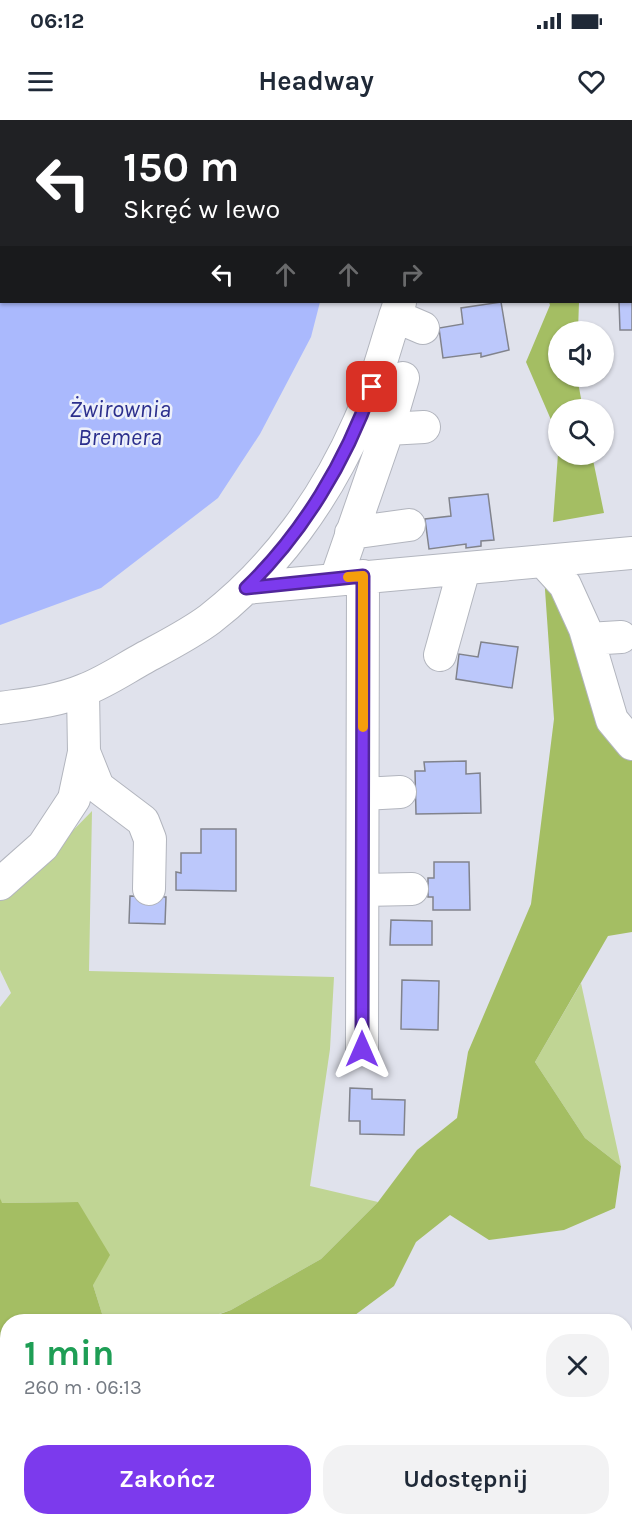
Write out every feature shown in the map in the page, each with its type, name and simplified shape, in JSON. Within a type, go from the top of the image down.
[{"type":"street","points":[[0,708],[83,691],[117,675],[208,620],[246,588],[287,542],[321,494],[360,421],[406,315]]},
{"type":"street","points":[[362,1049],[363,794],[349,577],[351,533],[388,429],[403,378]]},
{"type":"street","points":[[388,429],[424,428]]},
{"type":"street","points":[[351,533],[409,525]]},
{"type":"street","points":[[246,588],[632,553]]},
{"type":"street","points":[[543,561],[565,585],[621,709],[612,720],[632,744]]},
{"type":"street","points":[[440,656],[464,569]]},
{"type":"street","points":[[588,639],[621,637]]},
{"type":"street","points":[[0,884],[43,846],[74,799],[84,752],[83,691]]},
{"type":"street","points":[[84,752],[98,788],[143,821],[150,839],[149,889]]},
{"type":"street","points":[[363,794],[400,792]]},
{"type":"street","points":[[363,890],[412,889]]},
{"type":"green space","points":[[549,303],[579,303],[578,321],[548,321],[548,387],[579,387],[581,399],[548,399],[548,413],[526,362]]},
{"type":"green space","points":[[557,465],[594,465],[604,513],[553,522]]},
{"type":"green space","points":[[543,561],[632,744],[632,932],[608,936],[535,1062],[585,1138],[621,1166],[615,1208],[564,1230],[489,1240],[450,1215],[416,1242],[394,1286],[356,1314],[220,1314],[321,1259],[378,1202],[417,1150],[457,1118],[468,1052],[531,904],[554,719]]},
{"type":"green space","points":[[92,811],[89,971],[334,977],[330,1049],[310,1186],[378,1202],[321,1259],[231,1310],[219,1314],[102,1314],[93,1285],[78,1202],[1,1203],[0,1007],[11,993],[0,970],[0,886],[53,851]]},
{"type":"green space","points":[[581,983],[621,1166],[585,1138],[535,1062]]},
{"type":"green space","points":[[0,1198],[2,1203],[78,1202],[110,1255],[93,1285],[102,1314],[0,1314]]},
{"type":"water","name":"Żwirownia Bremera","points":[[0,303],[320,303],[311,337],[260,434],[218,498],[101,588],[0,625]]},
{"type":"building","points":[[501,303],[509,350],[481,357],[481,353],[443,358],[439,328],[463,324],[461,308]]},
{"type":"building","points":[[619,303],[632,303],[632,330],[620,330]]},
{"type":"building","points":[[488,494],[494,540],[481,541],[481,546],[466,548],[466,544],[429,549],[425,519],[451,516],[449,498]]},
{"type":"building","points":[[481,642],[518,647],[512,688],[456,679],[459,654],[478,657]]},
{"type":"building","points":[[466,761],[466,774],[480,773],[481,813],[416,814],[415,771],[425,771],[424,762]]},
{"type":"building","points":[[201,829],[236,829],[236,891],[176,890],[176,872],[181,873],[181,853],[201,853]]},
{"type":"building","points":[[434,862],[469,862],[470,910],[433,910],[433,897],[428,897],[428,878],[434,878]]},
{"type":"building","points":[[130,896],[166,897],[165,924],[129,923]]},
{"type":"building","points":[[391,920],[432,921],[432,945],[390,945]]},
{"type":"building","points":[[402,980],[439,981],[438,1030],[401,1029]]},
{"type":"building","points":[[350,1088],[372,1089],[372,1099],[405,1100],[404,1135],[360,1134],[360,1121],[349,1121]]},
{"type":"slow traffic","points":[[348,577],[363,576],[363,727]]},
{"type":"route","points":[[362,1049],[363,576],[246,588],[261,574],[287,542],[321,494],[360,421],[372,387]]}]
